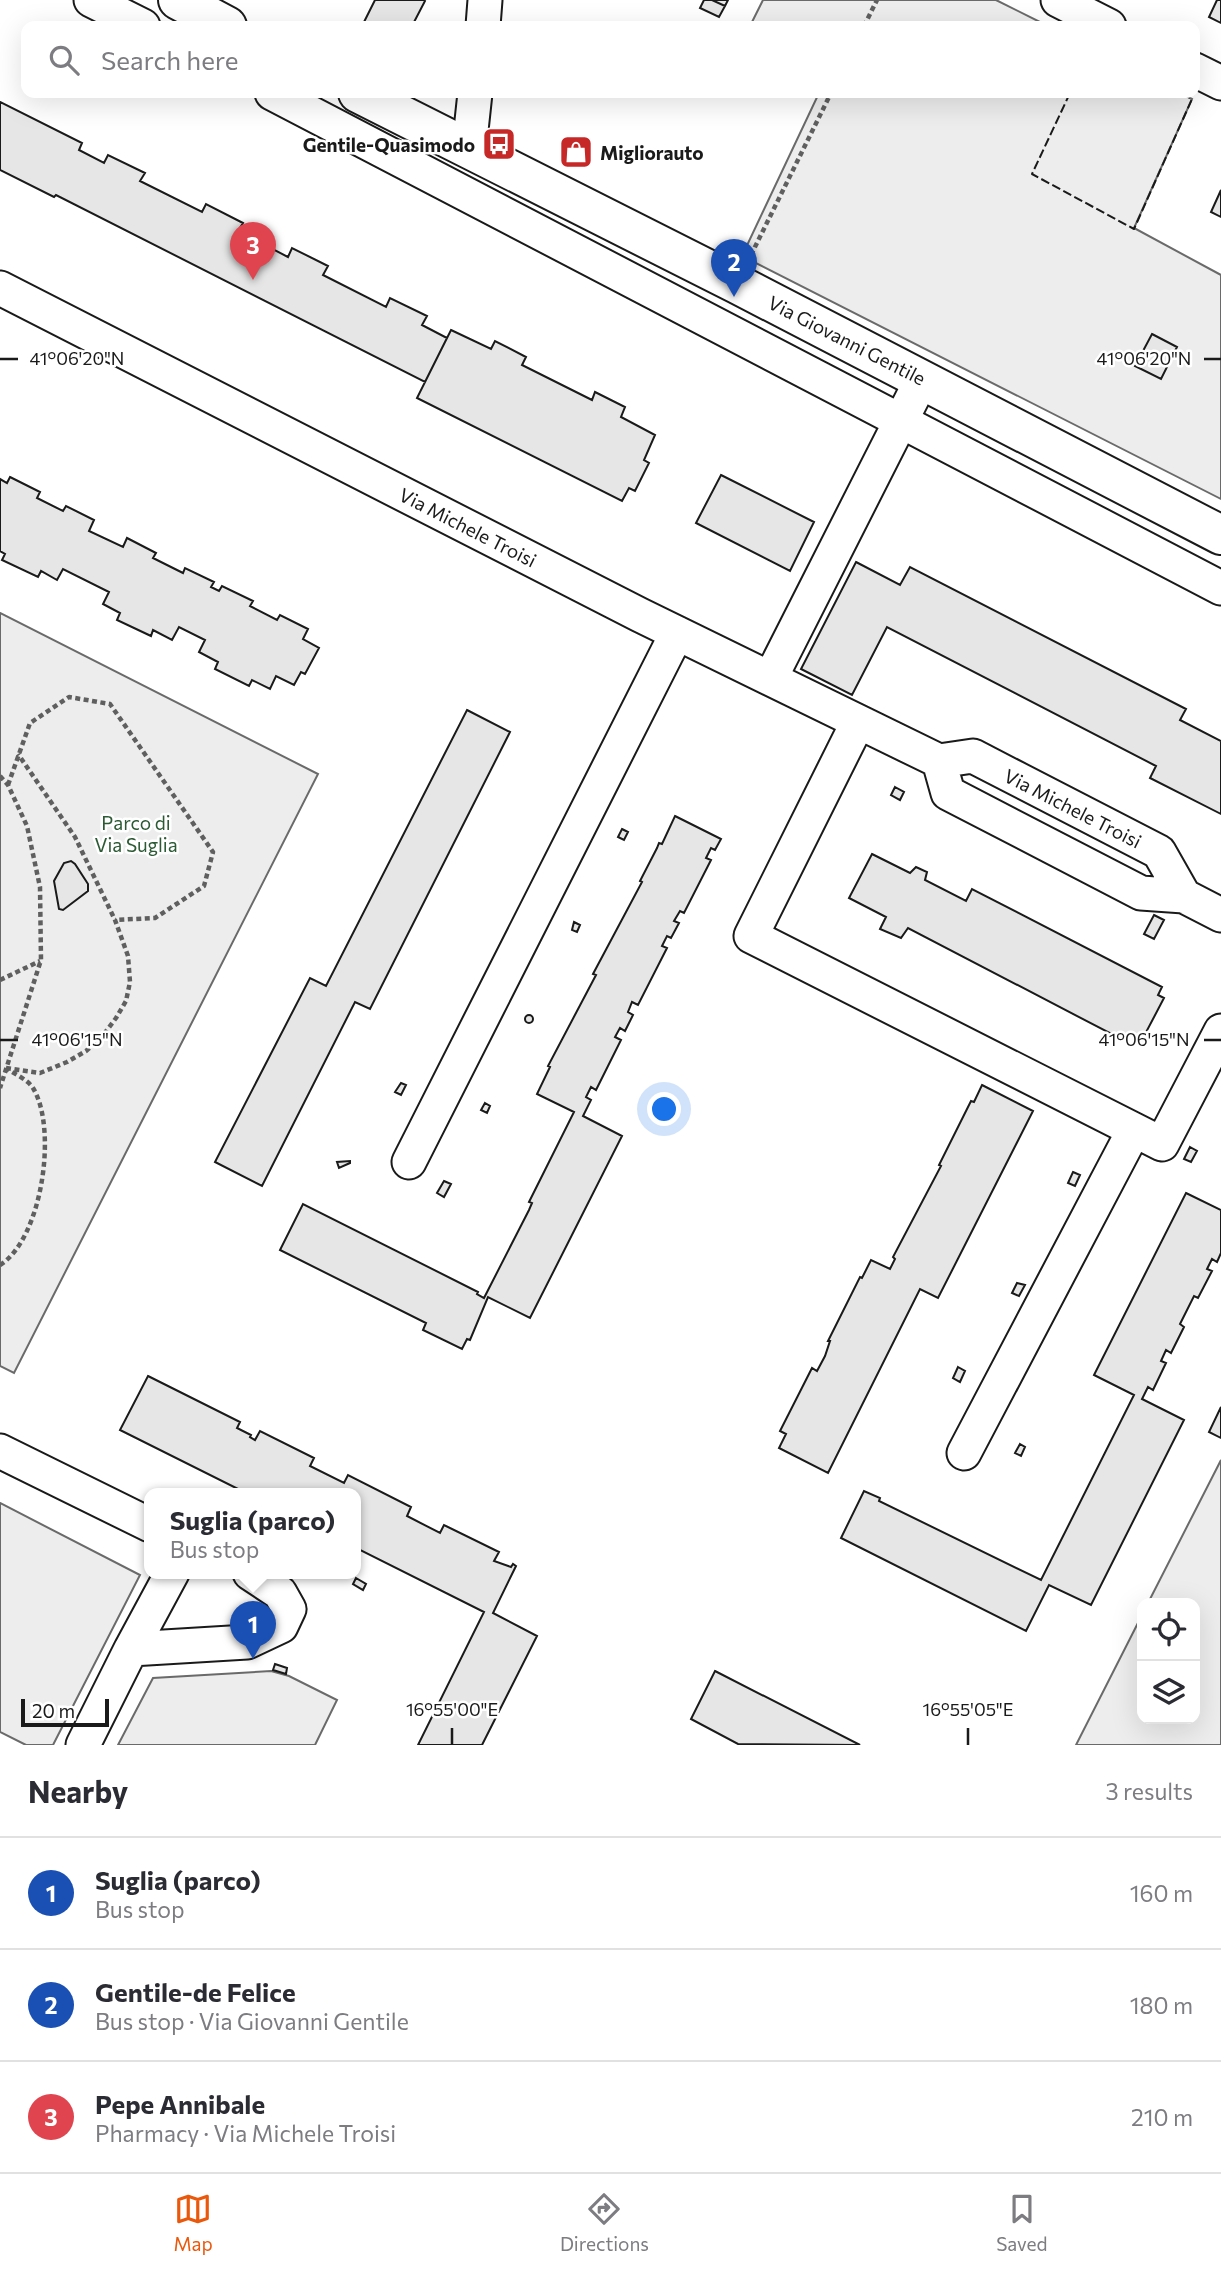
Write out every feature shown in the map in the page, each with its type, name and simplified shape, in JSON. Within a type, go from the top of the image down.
[{"type":"main road","name":"Via Giovanni Gentile","points":[[371,99],[737,284],[1221,535]]},
{"type":"street","points":[[91,0],[132,21]]},
{"type":"street","points":[[483,21],[485,0]]},
{"type":"street","points":[[1058,0],[1099,21]]},
{"type":"street","points":[[1200,72],[1221,83]]},
{"type":"street","points":[[282,98],[1221,588]]},
{"type":"street","points":[[469,149],[474,98]]},
{"type":"street","points":[[366,142],[371,99]]},
{"type":"street","name":"Via Michele Troisi","points":[[0,288],[677,633],[939,761],[973,756],[1159,852],[1184,896]]},
{"type":"street","points":[[771,677],[922,379]]},
{"type":"street","points":[[1092,520],[1113,479]]},
{"type":"street","points":[[409,1162],[677,633]]},
{"type":"street","points":[[858,722],[751,936],[1162,1144],[1221,1031]]},
{"type":"street","points":[[939,761],[948,793],[1141,893],[1184,896],[1221,915]]},
{"type":"street","points":[[964,1453],[1134,1130]]},
{"type":"street","points":[[0,1451],[144,1522]]},
{"type":"street","points":[[83,1745],[169,1579]]},
{"type":"street","points":[[131,1649],[247,1642],[281,1626],[289,1609],[280,1593],[259,1579]]},
{"type":"path","points":[[866,21],[877,0]]},
{"type":"path","points":[[737,284],[829,98]]},
{"type":"path","points":[[8,785],[30,723],[69,696],[110,704],[213,852],[204,886],[155,918],[115,920]]},
{"type":"path","points":[[6,1068],[40,1073],[86,1051],[101,1038],[116,1018],[126,1001],[131,982],[128,956],[115,920],[75,837],[18,754]]},
{"type":"path","points":[[0,776],[8,785],[27,825],[40,887],[41,960],[0,1088]]},
{"type":"path","points":[[0,980],[41,960]]},
{"type":"path","points":[[0,1265],[7,1261],[25,1235],[36,1207],[44,1171],[46,1141],[43,1110],[32,1086],[6,1068]]},
{"type":"green space","points":[[763,0],[996,0],[1038,21],[752,21]]},
{"type":"green space","points":[[817,98],[1192,99],[1134,228],[1221,275],[1221,499],[742,256]]},
{"type":"green space","name":"Parco di Via Suglia","points":[[0,613],[318,774],[14,1373],[0,1366]]},
{"type":"green space","points":[[1221,1460],[1221,1745],[1076,1745],[1137,1625],[1137,1724],[1200,1724],[1200,1598],[1151,1598]]},
{"type":"green space","points":[[0,1503],[140,1575],[53,1745],[26,1745],[0,1732]]},
{"type":"green space","points":[[271,1671],[289,1676],[337,1700],[315,1745],[118,1745],[153,1678]]},
{"type":"building","points":[[375,0],[425,1],[415,21],[364,21]]},
{"type":"building","points":[[704,0],[712,0],[725,6],[719,17],[700,8]]},
{"type":"building","points":[[712,0],[728,0],[725,6]]},
{"type":"building","points":[[1217,0],[1221,0],[1221,23],[1209,17]]},
{"type":"building","points":[[0,102],[82,143],[79,150],[104,163],[108,155],[145,173],[140,181],[202,212],[206,204],[243,223],[238,231],[288,257],[292,248],[328,266],[323,275],[386,307],[390,298],[427,316],[422,325],[447,338],[425,382],[56,195],[54,197],[0,170]]},
{"type":"building","points":[[500,131],[511,137],[508,143],[497,137]]},
{"type":"building","points":[[1221,190],[1221,217],[1211,212]]},
{"type":"building","points":[[451,330],[491,349],[495,341],[526,357],[522,365],[592,400],[595,392],[625,407],[621,417],[655,435],[644,460],[649,463],[635,491],[629,488],[622,501],[417,398]]},
{"type":"building","points":[[1152,334],[1177,347],[1161,379],[1135,366]]},
{"type":"building","points":[[721,475],[814,522],[790,571],[696,523]]},
{"type":"building","points":[[10,477],[40,492],[37,498],[63,511],[66,506],[94,520],[89,531],[123,547],[127,538],[156,553],[153,558],[183,573],[185,568],[214,582],[211,587],[219,591],[222,586],[253,601],[250,606],[277,620],[280,615],[308,629],[303,639],[319,648],[305,674],[301,672],[294,685],[276,676],[270,689],[252,680],[249,686],[215,669],[218,662],[199,652],[205,640],[179,627],[172,640],[153,630],[151,636],[117,620],[120,613],[103,604],[109,592],[63,569],[57,580],[41,571],[38,577],[2,560],[5,554],[0,551],[0,479],[7,483]]},
{"type":"building","points":[[856,562],[900,585],[910,567],[1186,709],[1180,720],[1221,741],[1221,814],[1150,778],[1156,766],[887,627],[852,695],[801,669]]},
{"type":"building","points":[[467,710],[510,732],[370,1009],[355,1002],[262,1186],[215,1162],[310,978],[326,986]]},
{"type":"building","points":[[895,787],[904,792],[900,800],[891,795]]},
{"type":"building","points":[[675,816],[721,839],[715,850],[711,848],[706,858],[711,860],[684,913],[680,911],[674,921],[679,923],[671,938],[667,936],[662,946],[667,948],[638,1005],[632,1002],[628,1012],[633,1015],[625,1031],[620,1028],[615,1037],[621,1040],[596,1090],[591,1087],[586,1097],[591,1100],[583,1116],[622,1136],[530,1318],[488,1297],[470,1340],[467,1339],[462,1349],[423,1330],[426,1323],[280,1250],[303,1204],[478,1292],[477,1294],[484,1298],[529,1210],[532,1203],[529,1202],[574,1112],[537,1094],[550,1067],[548,1066]]},
{"type":"building","points":[[622,829],[628,832],[624,840],[618,837]]},
{"type":"building","points":[[872,854],[910,873],[916,867],[927,872],[925,880],[966,901],[972,889],[1162,987],[1158,995],[1164,998],[1142,1040],[1129,1033],[1125,1041],[908,928],[901,938],[880,929],[886,917],[849,898]]},
{"type":"building","points":[[71,861],[88,884],[88,891],[63,910],[59,909],[54,881],[64,863]]},
{"type":"building","points":[[1154,915],[1164,920],[1154,939],[1144,934]]},
{"type":"building","points":[[574,922],[580,925],[577,932],[572,930]]},
{"type":"building","points":[[529,1015],[533,1019],[529,1023],[525,1019]]},
{"type":"building","points":[[401,1083],[406,1085],[401,1095],[395,1092]]},
{"type":"building","points":[[982,1085],[1033,1111],[938,1298],[920,1289],[828,1473],[779,1448],[786,1434],[780,1431],[812,1368],[817,1371],[825,1356],[828,1341],[871,1260],[890,1269],[895,1259],[893,1257],[941,1166],[939,1165],[971,1101],[974,1102]]},
{"type":"building","points":[[485,1103],[490,1106],[487,1113],[481,1110]]},
{"type":"building","points":[[1190,1147],[1197,1151],[1191,1162],[1184,1159]]},
{"type":"building","points":[[350,1161],[339,1168],[337,1162]]},
{"type":"building","points":[[1073,1172],[1080,1175],[1075,1186],[1068,1183]]},
{"type":"building","points":[[444,1181],[451,1184],[444,1197],[437,1193]]},
{"type":"building","points":[[1186,1193],[1221,1210],[1221,1253],[1217,1262],[1212,1259],[1207,1269],[1212,1271],[1198,1298],[1194,1296],[1180,1324],[1184,1327],[1171,1353],[1166,1350],[1161,1361],[1166,1363],[1153,1390],[1148,1387],[1142,1399],[1184,1420],[1091,1605],[1049,1585],[1026,1631],[841,1538],[864,1491],[880,1498],[879,1501],[1041,1580],[1134,1395],[1094,1375]]},
{"type":"building","points":[[1017,1283],[1025,1285],[1019,1296],[1012,1293]]},
{"type":"building","points":[[958,1367],[965,1371],[960,1382],[953,1378]]},
{"type":"building","points":[[148,1376],[240,1422],[237,1428],[255,1440],[260,1431],[314,1458],[310,1466],[344,1483],[348,1475],[411,1507],[407,1516],[440,1533],[444,1525],[499,1552],[494,1561],[516,1566],[493,1613],[537,1636],[482,1745],[418,1745],[484,1612],[361,1550],[361,1488],[236,1488],[120,1430]]},
{"type":"building","points":[[1221,1407],[1221,1438],[1209,1432]]},
{"type":"building","points":[[1020,1444],[1025,1447],[1021,1456],[1015,1453]]},
{"type":"building","points":[[358,1579],[366,1584],[363,1590],[353,1584]]},
{"type":"building","points":[[275,1664],[287,1668],[286,1674],[273,1670]]},
{"type":"building","points":[[715,1671],[860,1745],[738,1744],[691,1719]]},
{"type":"fence","points":[[1068,98],[1032,174],[1134,229],[1192,99],[1190,98]]},
{"type":"place","name":"Gentile-Quasimodo","points":[[499,144]]},
{"type":"place","name":"Migliorauto","points":[[576,152]]},
{"type":"place","name":"Pepe Annibale","points":[[253,280]]},
{"type":"place","name":"Gentile-de Felice","points":[[734,297]]},
{"type":"place","name":"Suglia (parco)","points":[[253,1659]]}]
